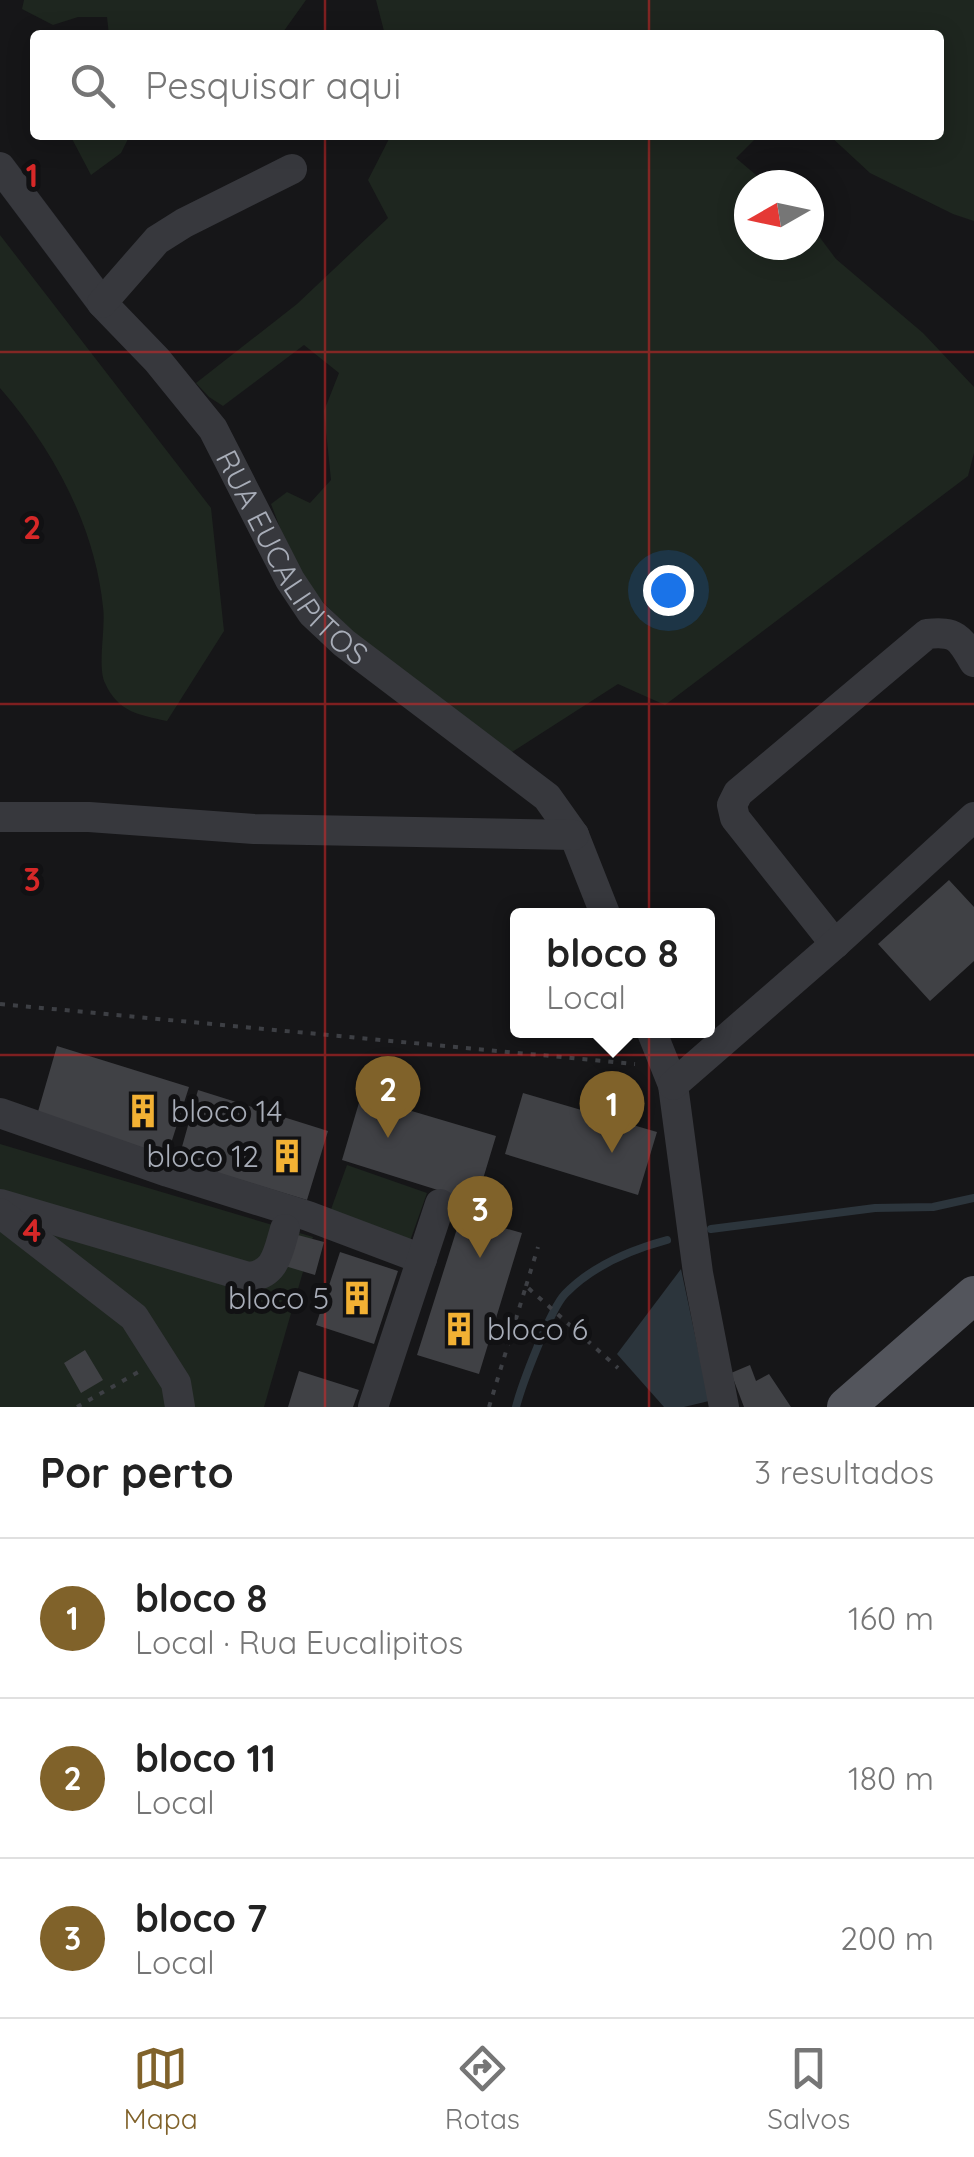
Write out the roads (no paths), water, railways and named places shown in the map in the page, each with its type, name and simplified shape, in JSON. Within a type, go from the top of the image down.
[{"type":"main road","points":[[846,1407],[974,1295]]},
{"type":"street","name":"RUA EUCALIPITOS","points":[[0,168],[102,303],[157,360],[214,429],[290,580],[312,613],[344,643],[547,797],[574,835],[603,908]]},
{"type":"street","points":[[102,303],[158,240],[184,223],[292,170]]},
{"type":"street","points":[[835,944],[735,818],[732,804],[738,793],[927,634],[946,632],[961,640],[974,662]]},
{"type":"street","points":[[0,818],[88,816],[254,829],[574,835]]},
{"type":"street","points":[[668,1075],[835,944],[974,817]]},
{"type":"street","points":[[654,1038],[668,1075],[698,1273],[724,1407]]},
{"type":"street","points":[[2,1114],[308,1216],[422,1260]]},
{"type":"street","points":[[0,1204],[248,1277],[268,1272],[274,1264],[284,1228]]},
{"type":"street","points":[[374,1407],[440,1204]]},
{"type":"street","points":[[0,1213],[128,1312],[176,1383],[180,1407]]},
{"type":"waterway","points":[[711,1229],[875,1208],[933,1207],[974,1198]]},
{"type":"waterway","points":[[516,1407],[544,1331],[565,1294],[613,1260],[667,1240]]},
{"type":"place","name":"bloco 14","points":[[143,1111]]},
{"type":"place","name":"bloco 11","points":[[388,1138]]},
{"type":"place","name":"bloco 8","points":[[612,1153]]},
{"type":"place","name":"bloco 12","points":[[287,1156]]},
{"type":"place","name":"bloco 7","points":[[480,1258]]},
{"type":"place","name":"bloco 5","points":[[357,1298]]},
{"type":"place","name":"bloco 6","points":[[459,1329]]}]
